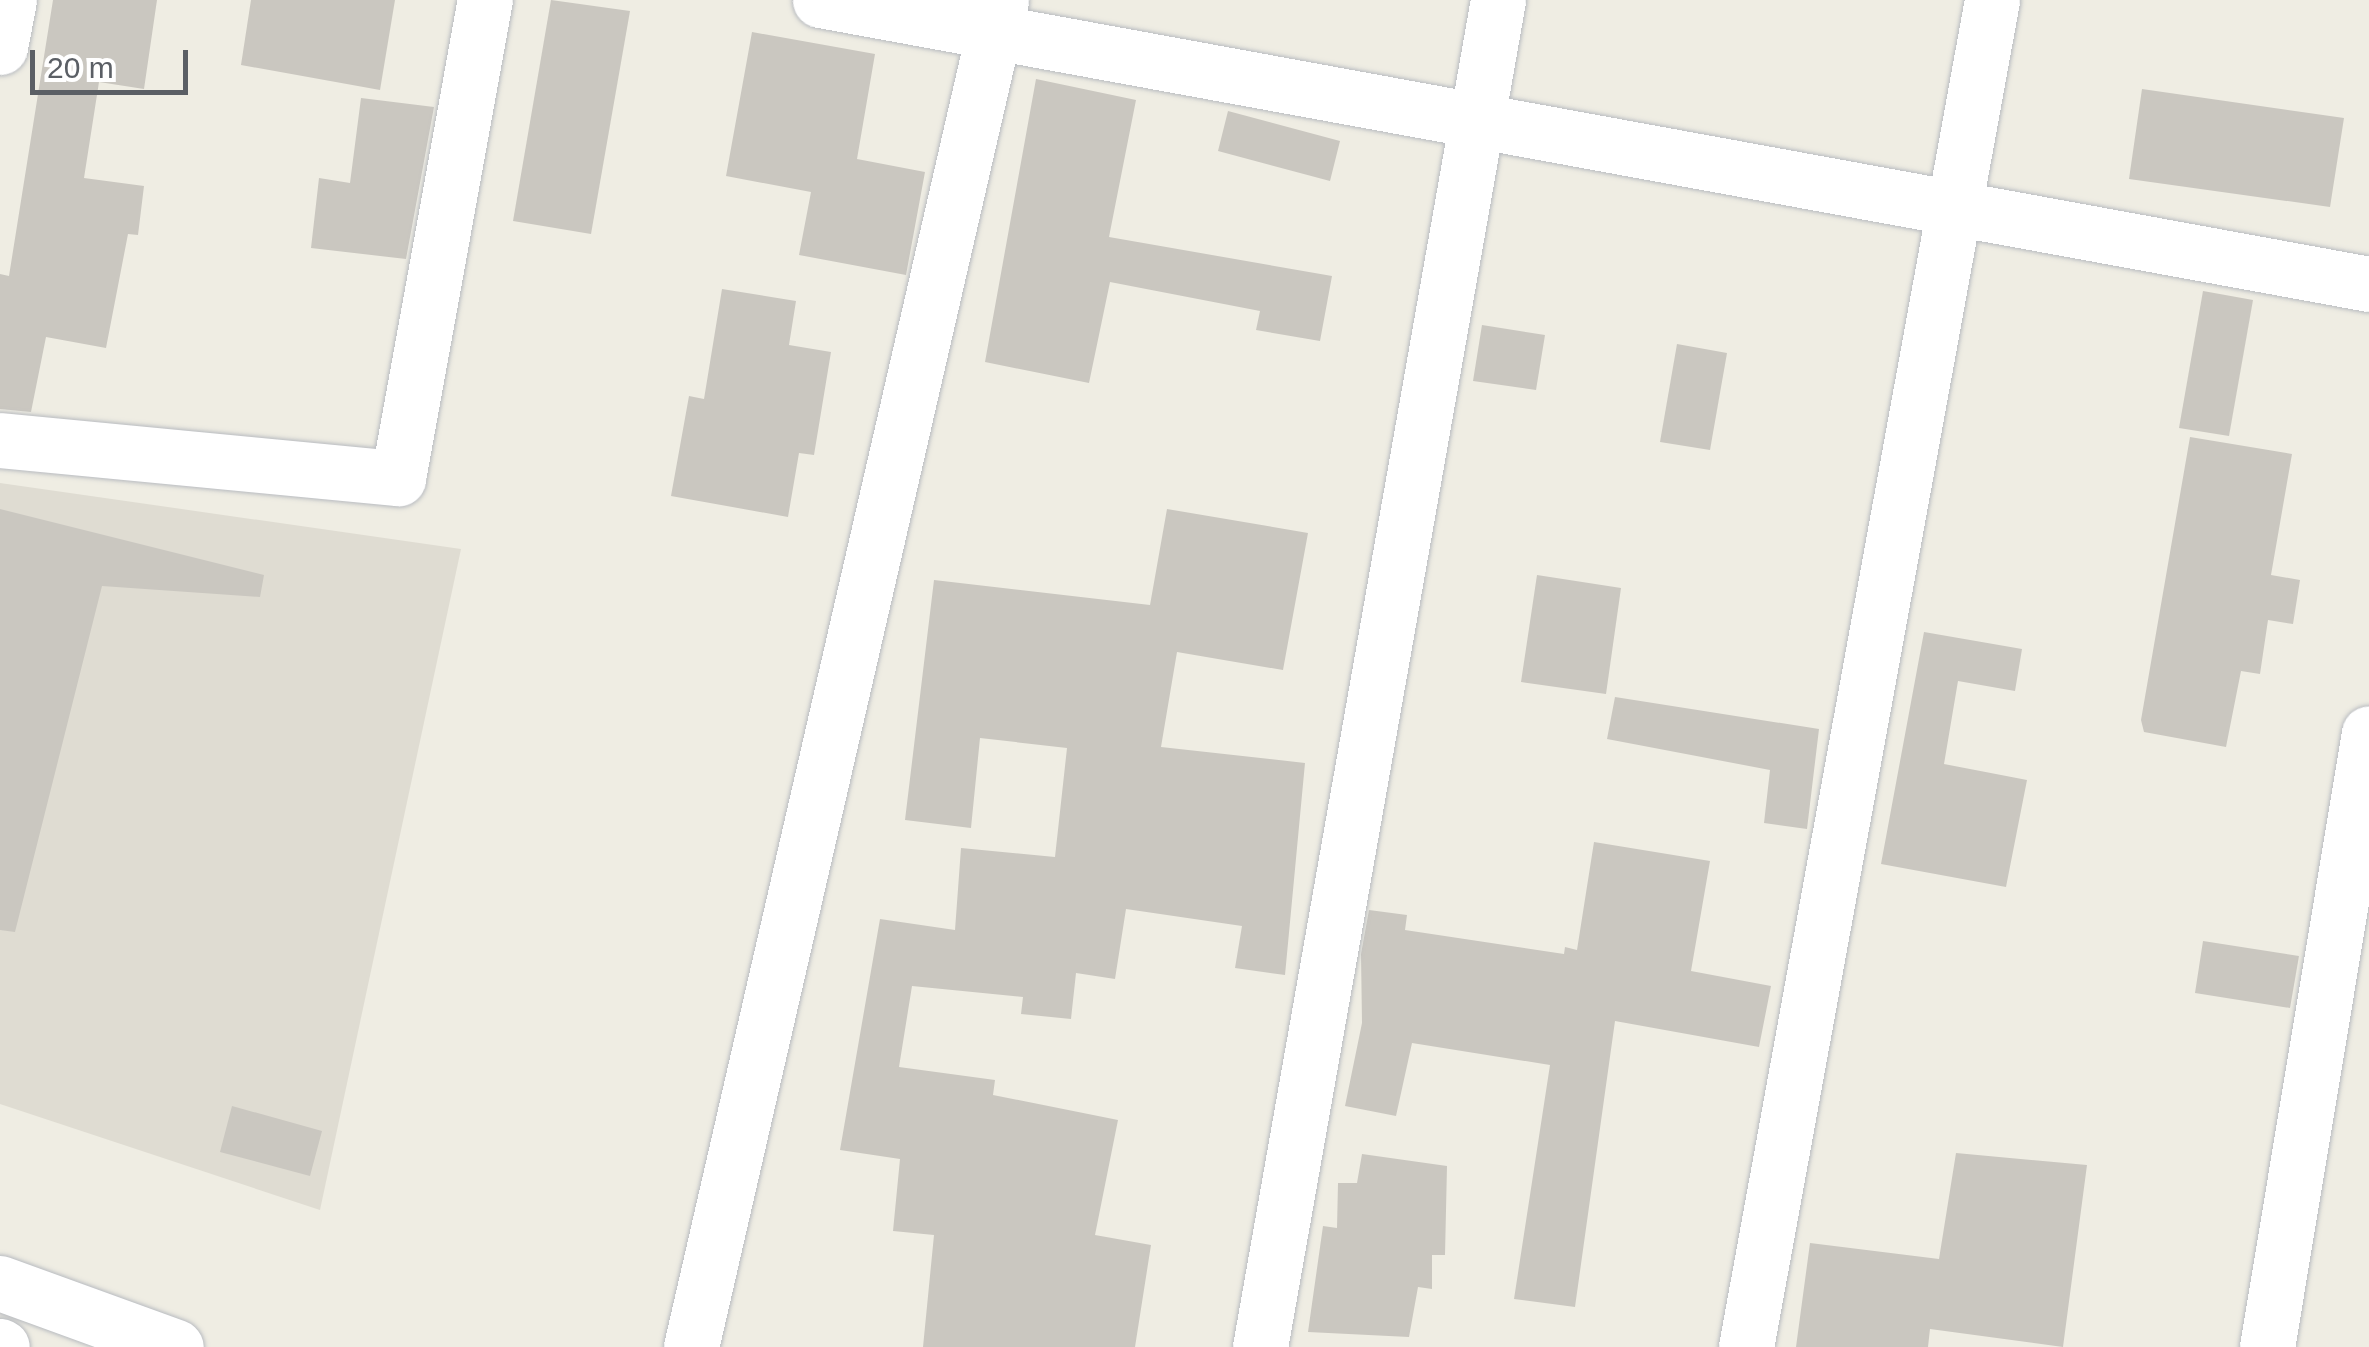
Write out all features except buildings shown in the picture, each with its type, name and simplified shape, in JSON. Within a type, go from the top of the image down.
[{"type":"street","points":[[0,47],[9,0]]},
{"type":"street","points":[[0,440],[398,478],[486,0]]},
{"type":"street","points":[[820,0],[998,15],[1476,123],[2369,284]]},
{"type":"street","points":[[1260,1347],[1498,0]]},
{"type":"street","points":[[1746,1347],[1992,0]]},
{"type":"street","points":[[691,1347],[998,15]]},
{"type":"street","points":[[2268,1347],[2369,733]]},
{"type":"street","points":[[0,1283],[176,1347]]},
{"type":"shaded area","points":[[0,483],[461,549],[320,1210],[0,1104]]}]
